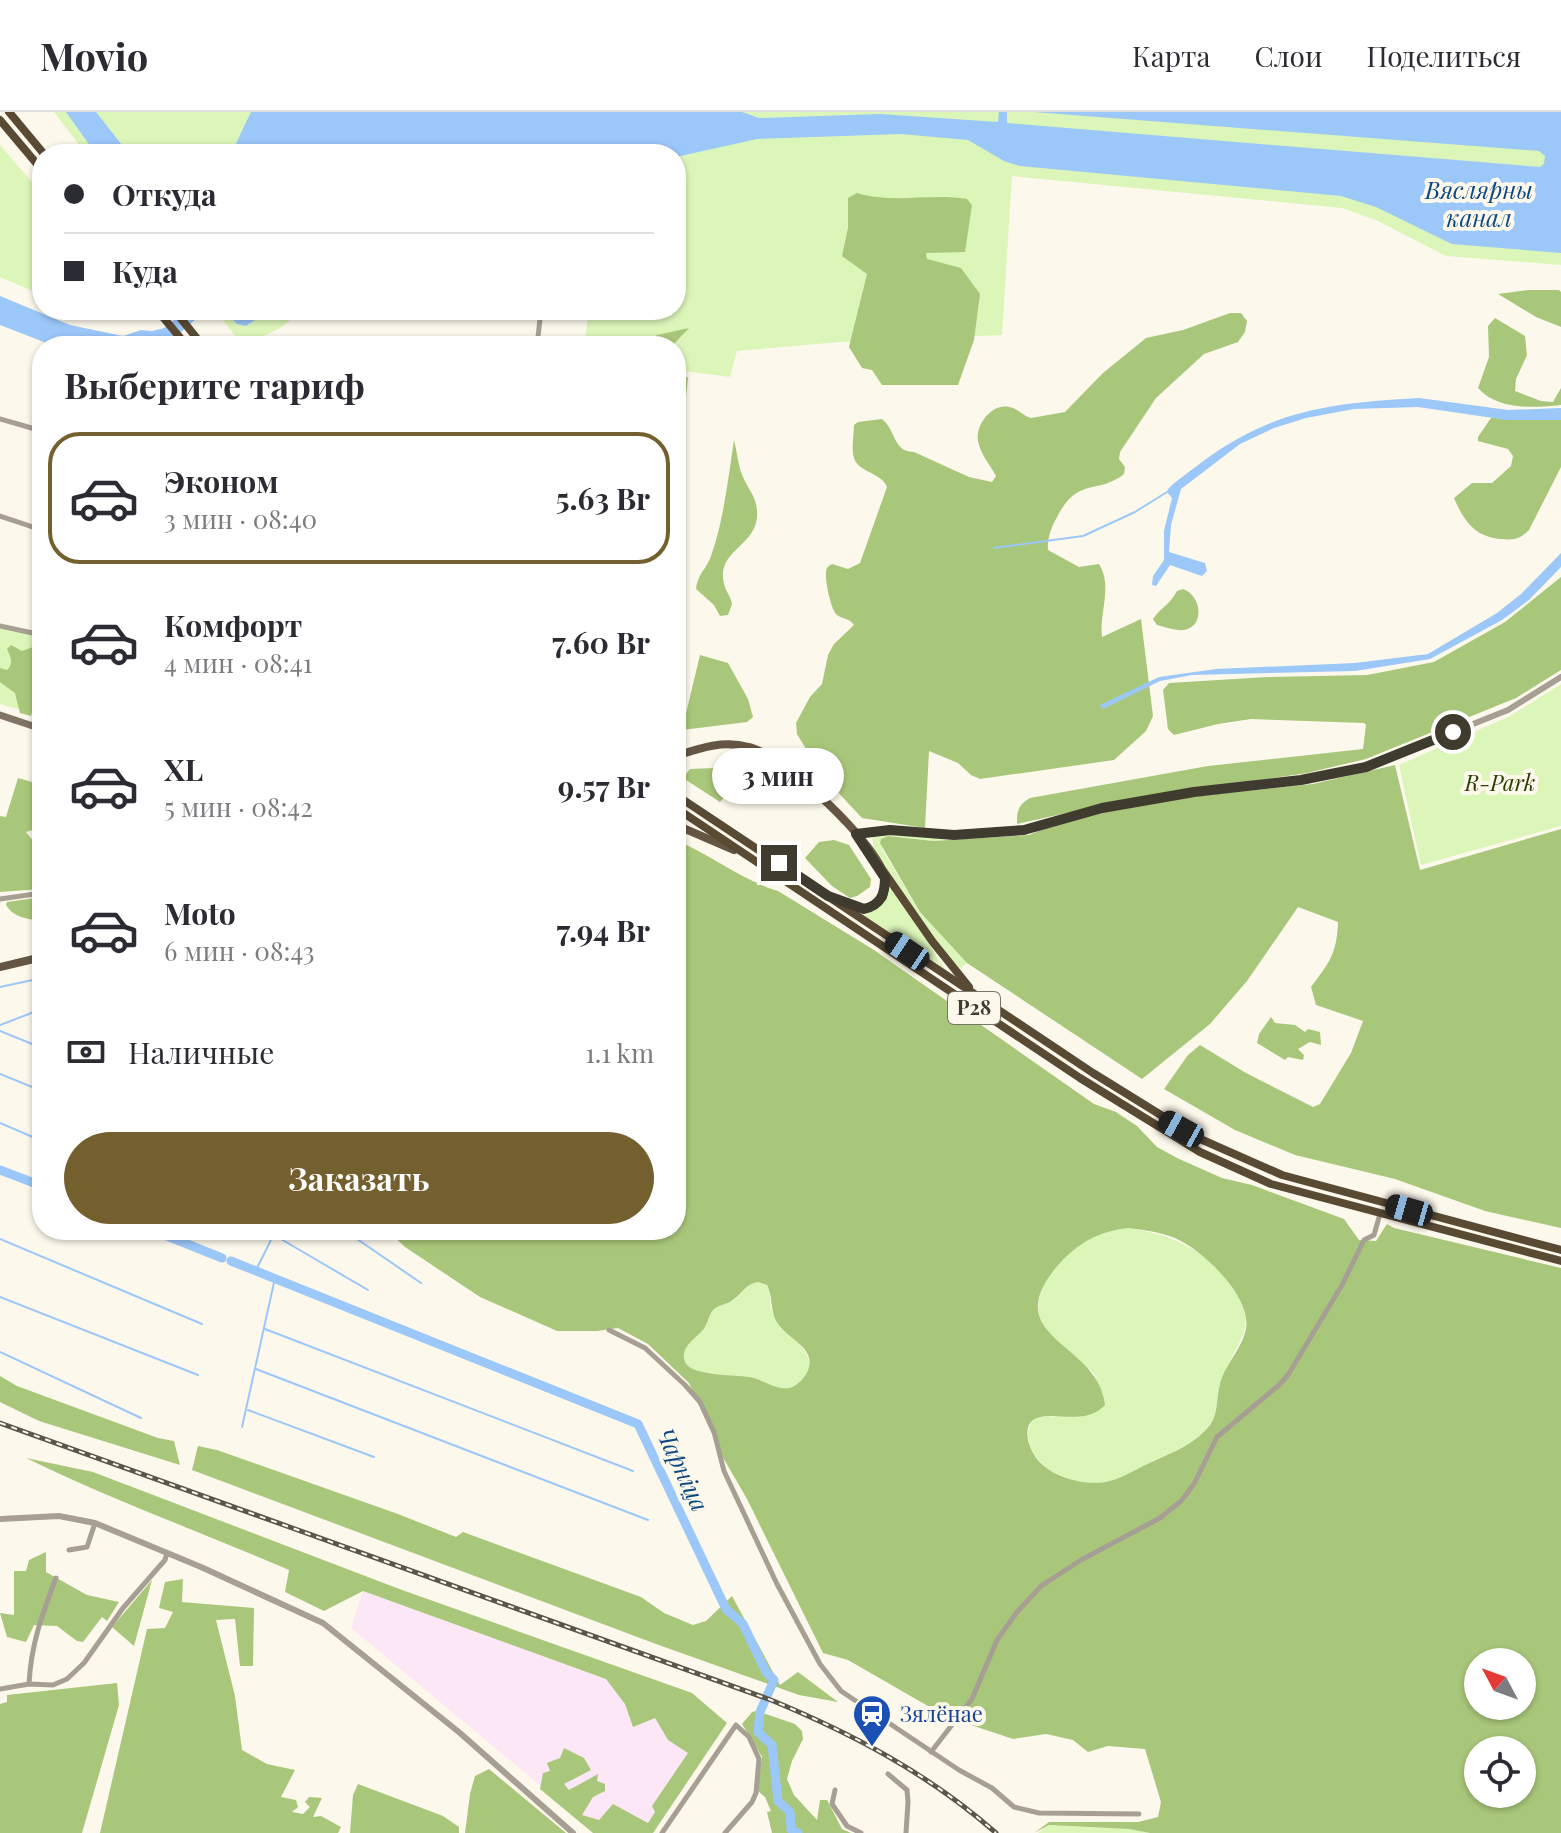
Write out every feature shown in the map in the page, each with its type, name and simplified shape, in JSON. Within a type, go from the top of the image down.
[{"type":"highway","points":[[9,112],[36,144]]},
{"type":"highway","points":[[0,120],[32,158]]},
{"type":"highway","points":[[165,320],[179,336]]},
{"type":"highway","points":[[182,320],[195,336]]},
{"type":"highway","name":"Р28","points":[[686,802],[1164,1119],[1251,1163],[1327,1188],[1561,1250]]},
{"type":"highway","name":"Р28","points":[[686,815],[1166,1134],[1200,1152],[1271,1184],[1561,1261]]},
{"type":"highway","points":[[880,866],[955,972],[978,997]]},
{"type":"main road","points":[[0,715],[32,726]]},
{"type":"main road","points":[[686,753],[720,744],[752,747],[776,759],[794,773],[856,834],[880,866],[885,889],[878,903],[871,908],[858,909],[828,896]]},
{"type":"main road","points":[[686,829],[751,859]]},
{"type":"main road","points":[[0,967],[32,959]]},
{"type":"street","points":[[0,419],[32,428]]},
{"type":"street","points":[[0,516],[32,527]]},
{"type":"street","points":[[0,626],[32,633]]},
{"type":"street","points":[[856,834],[890,830],[954,835],[1024,830],[1102,808],[1194,792],[1301,780],[1366,767],[1508,710],[1561,677]]},
{"type":"street","points":[[0,899],[32,894]]},
{"type":"street","points":[[931,1752],[972,1699],[997,1640],[1041,1586],[1081,1560],[1160,1518],[1181,1501],[1194,1484],[1217,1437],[1279,1385],[1342,1285],[1364,1240],[1374,1235],[1380,1214]]},
{"type":"street","points":[[609,1330],[645,1348],[700,1402],[714,1432],[724,1471],[777,1584],[820,1664],[848,1698],[992,1788],[1014,1807],[1039,1813],[1139,1814]]},
{"type":"street","points":[[0,1519],[59,1516],[95,1523],[323,1623],[460,1733],[573,1833]]},
{"type":"street","points":[[69,1550],[87,1547],[95,1523]]},
{"type":"street","points":[[0,1689],[29,1684],[53,1685],[74,1673],[168,1553]]},
{"type":"street","points":[[29,1684],[31,1653],[56,1578]]},
{"type":"street","points":[[662,1833],[736,1725],[749,1737],[759,1759],[756,1793],[725,1833]]},
{"type":"street","points":[[888,1774],[907,1790],[906,1833]]},
{"type":"street","points":[[835,1790],[832,1804],[847,1826],[861,1833]]},
{"type":"shaded area","points":[[363,1591],[727,1723],[653,1833],[597,1833],[351,1628]]},
{"type":"green space","points":[[54,112],[1561,112],[1561,265],[1446,256],[1376,220],[1342,208],[1012,176],[1002,335],[840,342],[737,351],[730,377],[686,371],[686,336],[585,336],[588,320],[686,320],[686,144],[78,144]]},
{"type":"green space","points":[[0,145],[32,182],[32,291],[0,277]]},
{"type":"green space","points":[[857,193],[884,198],[953,197],[967,199],[972,205],[965,252],[926,253],[927,259],[961,268],[980,294],[974,340],[958,385],[882,385],[872,370],[862,368],[849,347],[867,274],[842,256],[848,228],[848,198]]},
{"type":"green space","points":[[1528,290],[1561,292],[1561,327],[1536,317],[1498,294]]},
{"type":"green space","points":[[1230,313],[1241,313],[1247,321],[1245,332],[1238,342],[1204,354],[1156,398],[1120,452],[1124,474],[1072,496],[1056,519],[1049,538],[1048,550],[1079,567],[1099,564],[1105,582],[1102,637],[1141,619],[1153,716],[1146,731],[1114,760],[980,779],[958,763],[929,751],[925,828],[862,818],[821,774],[797,734],[796,723],[810,697],[822,684],[828,655],[834,644],[854,625],[835,612],[827,585],[827,568],[832,564],[848,569],[860,563],[887,487],[854,458],[854,425],[882,419],[898,444],[907,451],[969,477],[992,482],[996,476],[978,441],[979,428],[991,412],[1009,407],[1031,418],[1065,412],[1103,373],[1146,338],[1183,330]]},
{"type":"green space","points":[[1495,318],[1525,336],[1527,355],[1516,379],[1515,391],[1553,402],[1561,388],[1561,405],[1527,407],[1505,404],[1478,388],[1489,357],[1488,326]]},
{"type":"green space","points":[[223,320],[290,320],[264,336],[235,336]]},
{"type":"green space","points":[[689,328],[681,336],[657,335]]},
{"type":"green space","points":[[1491,418],[1561,420],[1561,467],[1529,530],[1516,539],[1483,535],[1466,520],[1454,498],[1472,483],[1492,483],[1511,466],[1513,456],[1508,449],[1478,441]]},
{"type":"green space","points":[[734,440],[741,473],[755,500],[757,517],[755,527],[725,566],[725,587],[732,604],[728,615],[720,616],[714,605],[696,589],[719,528]]},
{"type":"green space","points":[[1561,577],[1561,670],[1516,698],[1366,759],[1307,773],[1120,801],[1017,824],[1019,809],[1030,798],[1208,766],[1363,749],[1364,723],[1251,719],[1174,735],[1168,729],[1163,690],[1169,683],[1367,675],[1434,662],[1505,622]]},
{"type":"green space","points":[[1183,589],[1194,597],[1197,604],[1196,623],[1184,630],[1157,625],[1153,619],[1177,591]]},
{"type":"green space","points":[[0,628],[32,635],[32,713],[0,704]]},
{"type":"green space","points":[[11,645],[22,651],[32,647],[31,716],[20,713],[15,693],[0,682],[0,668],[7,670],[11,665],[7,649]]},
{"type":"green space","points":[[700,655],[728,663],[748,699],[753,717],[747,722],[686,730],[686,713]]},
{"type":"green space","name":"R-Park","points":[[1561,684],[1561,826],[1421,865],[1399,765],[1510,716]]},
{"type":"green space","points":[[1395,765],[1420,870],[1561,829],[1561,1228],[1485,1211],[1395,1179],[1295,1155],[1235,1130],[1164,1089],[1188,1055],[1200,1045],[1246,1073],[1313,1107],[1320,1104],[1351,1053],[1363,1021],[1316,1005],[1311,987],[1331,958],[1338,922],[1298,907],[1247,981],[1210,1024],[1142,1079],[967,963],[920,912],[880,843],[888,836],[933,841],[1029,835],[1061,822],[1119,809],[1189,797],[1313,784]]},
{"type":"green space","points":[[713,768],[724,776],[727,794],[720,802],[686,780],[690,769]]},
{"type":"green space","points":[[18,778],[32,782],[32,830],[26,832],[32,840],[32,890],[0,892],[0,816],[6,817]]},
{"type":"green space","points":[[886,831],[946,839],[933,841],[888,836],[882,849],[920,912],[967,963],[960,969],[933,937],[874,849],[872,837]]},
{"type":"green space","points":[[834,840],[849,845],[871,879],[870,887],[857,896],[850,898],[832,886],[805,858],[819,842]]},
{"type":"green space","points":[[686,845],[778,891],[874,950],[1094,1104],[1116,1112],[1137,1126],[1157,1147],[1177,1158],[1222,1178],[1252,1185],[1344,1219],[1359,1240],[1376,1241],[1387,1224],[1561,1268],[1561,1833],[1150,1833],[1049,1825],[1034,1833],[1049,1822],[1138,1822],[1158,1817],[1161,1802],[1145,1749],[1108,1746],[1088,1752],[1073,1740],[1046,1734],[1013,1739],[947,1717],[848,1660],[823,1653],[747,1499],[721,1454],[689,1383],[648,1344],[618,1328],[557,1331],[480,1297],[398,1240],[686,1240]],"holes":[[[1128,1228],[1175,1238],[1211,1264],[1234,1289],[1246,1316],[1246,1329],[1222,1377],[1215,1415],[1198,1437],[1110,1481],[1091,1483],[1070,1479],[1052,1471],[1037,1459],[1028,1438],[1029,1425],[1042,1417],[1085,1416],[1105,1405],[1099,1384],[1086,1367],[1043,1325],[1038,1309],[1042,1289],[1059,1264],[1090,1239]],[[753,1283],[767,1285],[776,1320],[808,1354],[808,1370],[802,1380],[792,1387],[780,1388],[754,1378],[706,1373],[689,1367],[685,1362],[685,1351],[705,1327],[713,1310],[732,1301]]]},
{"type":"green space","points":[[888,881],[945,969],[864,915],[884,902]]},
{"type":"green space","points":[[32,898],[32,919],[17,915],[9,909],[7,902]]},
{"type":"green space","points":[[1271,1017],[1275,1023],[1295,1025],[1305,1032],[1308,1029],[1320,1032],[1321,1045],[1310,1042],[1298,1049],[1304,1055],[1303,1060],[1288,1057],[1285,1060],[1257,1043],[1259,1034]]},
{"type":"green space","points":[[1127,1228],[1163,1236],[1193,1249],[1206,1259],[1219,1270],[1240,1300],[1246,1318],[1245,1326],[1220,1383],[1213,1419],[1199,1436],[1117,1479],[1100,1483],[1077,1481],[1046,1467],[1030,1445],[1028,1433],[1036,1417],[1052,1417],[1097,1377],[1046,1329],[1038,1308],[1040,1296],[1052,1272],[1071,1251],[1100,1233]]},
{"type":"green space","points":[[757,1282],[767,1285],[775,1318],[808,1356],[806,1376],[792,1387],[780,1388],[758,1379],[706,1373],[689,1367],[685,1362],[687,1347],[705,1327],[713,1310],[732,1302]]},
{"type":"green space","points":[[0,1376],[17,1386],[158,1438],[174,1441],[180,1465],[39,1421],[0,1402]]},
{"type":"green space","points":[[198,1446],[217,1450],[456,1537],[463,1532],[641,1597],[664,1613],[693,1625],[706,1621],[732,1596],[780,1685],[798,1672],[838,1702],[799,1695],[656,1644],[192,1470]]},
{"type":"green space","points":[[26,1458],[93,1472],[402,1590],[692,1693],[727,1723],[653,1833],[593,1833],[540,1789],[543,1773],[550,1771],[547,1763],[560,1758],[564,1748],[584,1758],[591,1770],[564,1784],[569,1790],[598,1774],[597,1781],[605,1784],[605,1791],[593,1797],[582,1815],[599,1820],[613,1804],[648,1823],[655,1812],[652,1806],[688,1753],[668,1740],[655,1718],[633,1727],[625,1704],[606,1679],[363,1591],[324,1611],[285,1592],[289,1570]]},
{"type":"green space","points":[[46,1552],[46,1572],[87,1595],[119,1602],[107,1621],[102,1617],[83,1642],[57,1626],[34,1625],[26,1642],[7,1637],[0,1613],[14,1615],[14,1571],[26,1571],[29,1560]]},
{"type":"green space","points":[[183,1579],[182,1602],[254,1608],[253,1666],[240,1666],[235,1619],[216,1620],[235,1696],[242,1750],[267,1764],[295,1770],[281,1797],[296,1800],[298,1807],[292,1812],[303,1814],[310,1807],[305,1802],[309,1797],[322,1798],[313,1817],[321,1816],[341,1827],[338,1833],[100,1833],[147,1629],[165,1628],[173,1612],[159,1608],[165,1582]]},
{"type":"green space","points":[[152,1580],[134,1646],[112,1627]]},
{"type":"green space","points":[[117,1683],[119,1705],[82,1833],[0,1833],[0,1704],[7,1702],[7,1695]]},
{"type":"green space","points":[[752,1712],[795,1724],[802,1731],[803,1739],[787,1779],[794,1795],[817,1820],[820,1800],[827,1800],[842,1829],[851,1833],[772,1833],[767,1812],[771,1811],[765,1797],[757,1790],[762,1757],[742,1724]]},
{"type":"green space","points":[[489,1769],[566,1833],[465,1833],[475,1776]]},
{"type":"green space","points":[[358,1784],[443,1816],[459,1827],[459,1833],[350,1833],[353,1795]]},
{"type":"green space","points":[[1049,1825],[1129,1829],[1150,1833],[1038,1833]]},
{"type":"water","points":[[66,112],[96,112],[121,144],[89,144]]},
{"type":"water","name":"Вяслярны канал","points":[[251,112],[742,112],[759,118],[880,114],[998,122],[999,112],[1007,112],[1007,123],[1540,167],[1544,164],[1545,156],[1539,151],[1034,112],[1561,112],[1561,253],[1452,244],[1376,207],[1341,196],[1020,166],[1004,161],[968,140],[901,134],[757,139],[686,155],[686,144],[236,144]]},
{"type":"water","points":[[0,296],[32,309],[32,320],[58,320],[123,336],[32,337],[0,325]]},
{"type":"water","points":[[174,320],[195,320],[176,336],[123,336],[141,330],[164,328]]},
{"type":"water","points":[[233,320],[255,320],[246,326]]},
{"type":"water","points":[[1419,398],[1508,410],[1561,408],[1561,420],[1507,420],[1418,407],[1354,409],[1274,428],[1240,444],[1181,489],[1171,525],[1169,552],[1205,563],[1207,571],[1202,576],[1170,565],[1156,586],[1152,585],[1153,576],[1164,560],[1164,531],[1172,498],[1168,489],[1202,462],[1254,430],[1305,412],[1331,406]]},
{"type":"water","points":[[1561,553],[1561,567],[1529,600],[1502,620],[1430,659],[1355,671],[1192,675],[1160,681],[1103,709],[1100,705],[1159,677],[1216,669],[1355,663],[1428,654],[1497,613],[1521,594]]},
{"type":"waterway","points":[[994,548],[1083,536],[1135,512],[1167,492]]},
{"type":"waterway","points":[[0,987],[32,980]]},
{"type":"waterway","points":[[0,1025],[32,1013]]},
{"type":"waterway","points":[[0,1031],[32,1044]]},
{"type":"waterway","points":[[0,1074],[32,1087]]},
{"type":"waterway","points":[[0,1123],[32,1137]]},
{"type":"waterway","name":"Чарніца","points":[[0,1170],[32,1182]]},
{"type":"waterway","points":[[0,1239],[202,1324]]},
{"type":"waterway","name":"Чарніца","points":[[177,1240],[222,1258]]},
{"type":"waterway","points":[[256,1270],[271,1240]]},
{"type":"waterway","points":[[283,1240],[368,1290]]},
{"type":"waterway","points":[[359,1240],[421,1283]]},
{"type":"waterway","name":"Чарніца","points":[[231,1261],[638,1424],[726,1609],[743,1624],[766,1672],[774,1680],[760,1712],[758,1732],[772,1745],[778,1801],[790,1812],[791,1830],[798,1833]]},
{"type":"waterway","points":[[242,1427],[275,1278]]},
{"type":"waterway","points":[[0,1297],[198,1375]]},
{"type":"waterway","points":[[265,1329],[633,1471]]},
{"type":"waterway","points":[[0,1352],[141,1418]]},
{"type":"waterway","points":[[256,1369],[648,1520]]},
{"type":"waterway","points":[[248,1410],[374,1457]]},
{"type":"railway","points":[[0,1423],[771,1700],[889,1757],[944,1792],[996,1833]]},
{"type":"place","name":"Зялёнае","points":[[872,1748]]},
{"type":"route","points":[[779,863],[828,896],[858,909],[871,908],[883,897],[885,878],[880,866],[856,834],[875,830],[954,835],[1024,830],[1102,808],[1194,792],[1301,780],[1366,767],[1453,732]]}]
